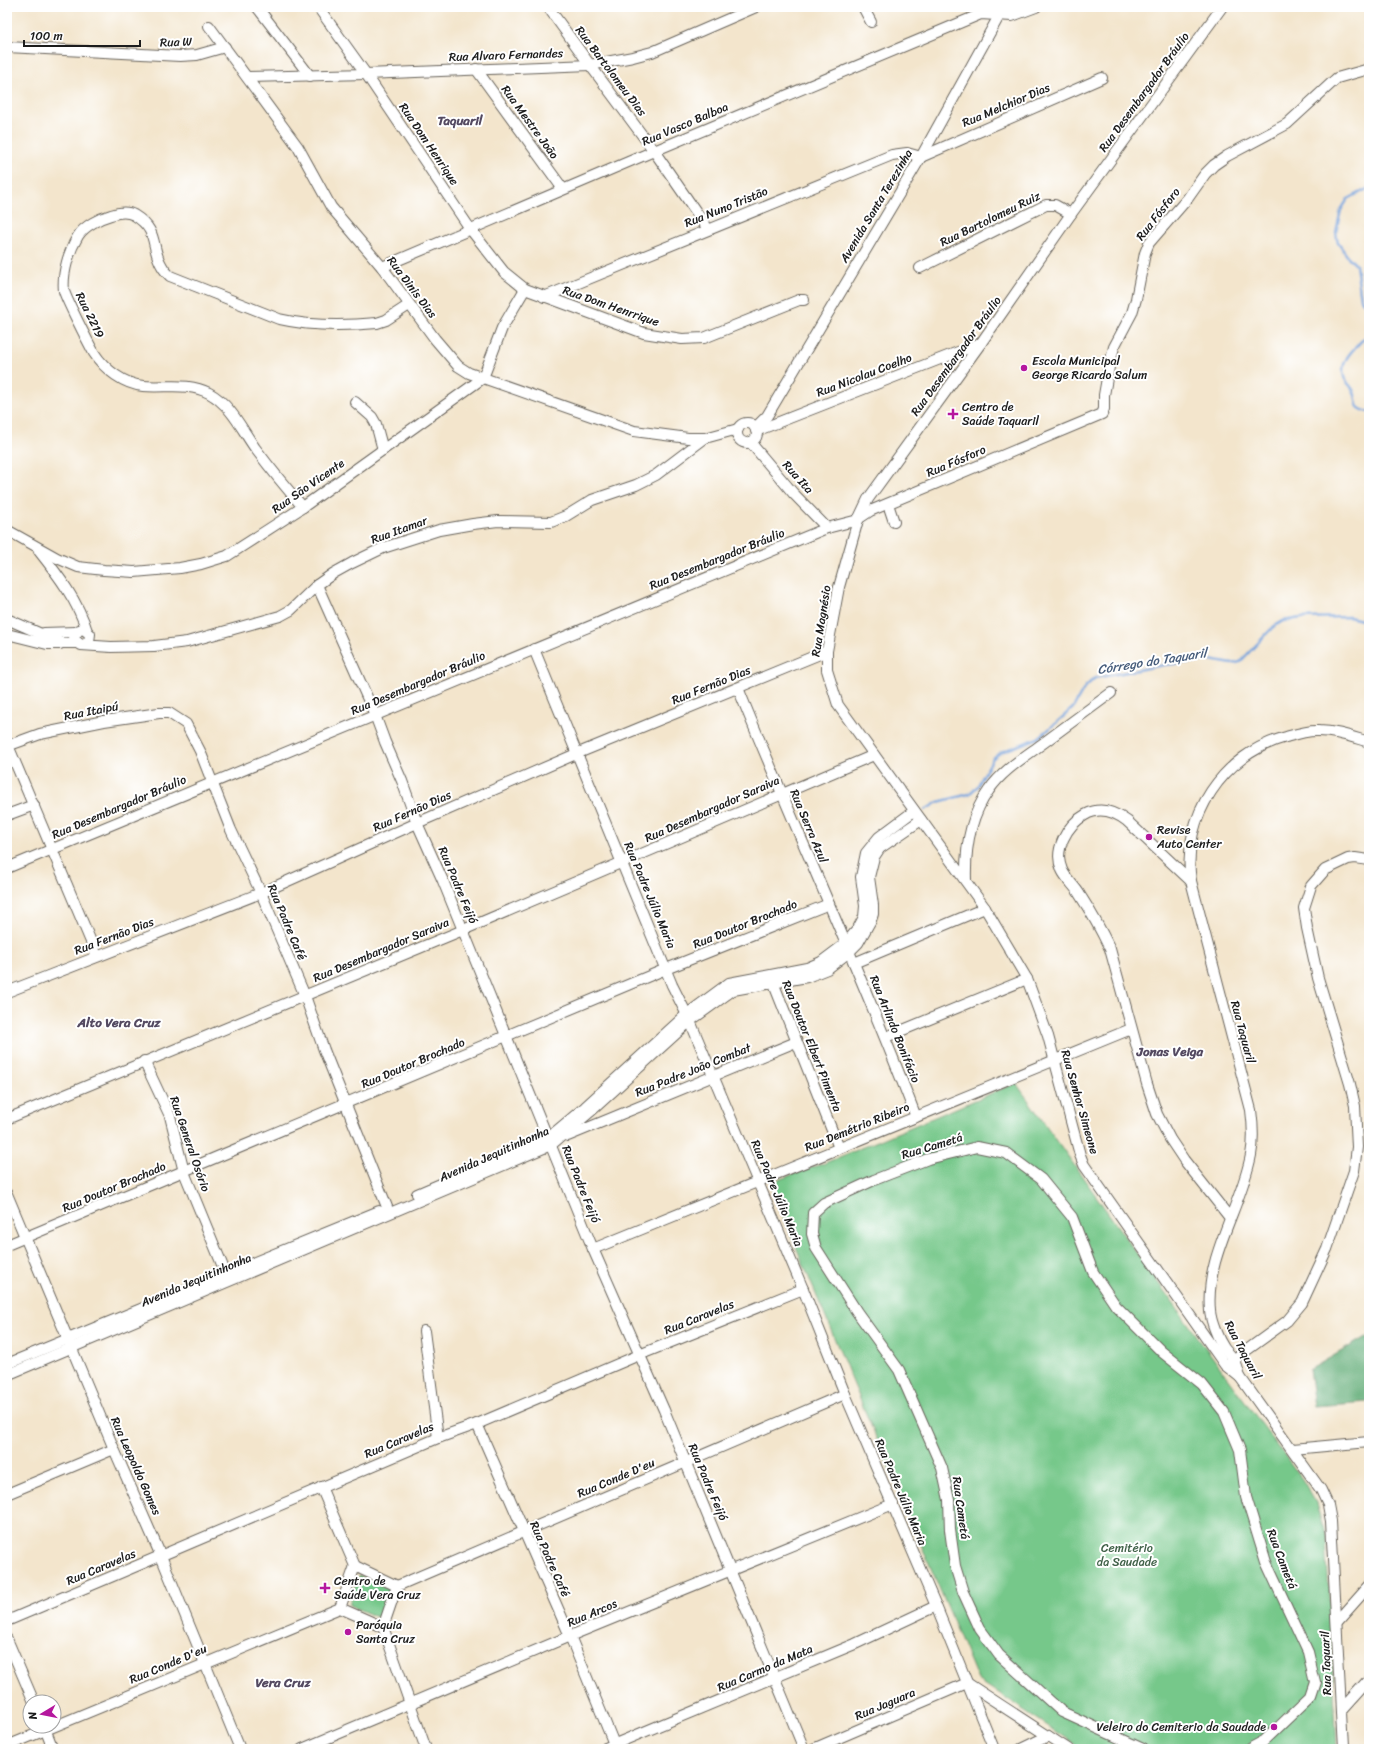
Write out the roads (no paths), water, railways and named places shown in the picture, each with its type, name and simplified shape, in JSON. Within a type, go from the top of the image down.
[{"type":"street","points":[[257,7],[310,76]]},
{"type":"street","name":"Rua Dom Henrique","points":[[318,7],[366,74],[470,230],[504,272],[525,289]]},
{"type":"street","name":"Rua Bartolomeu Dias","points":[[548,7],[654,150],[708,229]]},
{"type":"street","name":"Rua Alvaro Fernandes","points":[[247,77],[310,76],[590,65],[652,52],[756,7]]},
{"type":"street","points":[[863,7],[871,22]]},
{"type":"street","name":"Rua Vasco Balboa","points":[[382,268],[979,10],[1002,11],[1005,16],[1018,14],[1036,7]]},
{"type":"street","name":"Rua Desembargador Bráulio","points":[[7,868],[827,528],[858,520],[873,492],[982,344],[1071,214],[1222,7]]},
{"type":"street","name":"Avenida Santa Terezinha","points":[[754,428],[767,416],[921,157],[1002,11]]},
{"type":"street","name":"Rua Dinis Dias","points":[[209,26],[298,147],[331,207],[382,268],[435,339],[458,366],[469,373],[634,431],[701,441],[738,432]]},
{"type":"street","name":"Rua W","points":[[7,47],[180,56],[197,55],[225,47]]},
{"type":"street","name":"Rua Mestre João","points":[[476,69],[563,189]]},
{"type":"street","name":"Rua Fósforo","points":[[858,520],[870,511],[1102,414],[1104,409],[1104,395],[1114,347],[1132,313],[1145,253],[1149,243],[1214,165],[1227,156],[1287,124],[1337,78],[1369,69]]},
{"type":"street","name":"Rua Melchior Dias","points":[[921,157],[1102,78]]},
{"type":"street","name":"Rua Nuno Tristão","points":[[544,297],[892,155],[907,153],[921,157]]},
{"type":"street","name":"Rua Bartolomeu Ruiz","points":[[920,268],[1046,205],[1055,205],[1071,214]]},
{"type":"street","name":"Rua 2219","points":[[303,506],[280,481],[255,448],[233,414],[220,401],[208,393],[193,387],[142,386],[125,381],[108,370],[95,354],[64,292],[64,277],[68,260],[79,235],[90,225],[104,217],[127,212],[145,224],[154,237],[162,267],[170,276],[279,319],[291,322],[377,323],[386,320],[409,305]]},
{"type":"street","points":[[483,378],[502,328],[525,289]]},
{"type":"street","name":"Rua Dom Henrrique","points":[[525,289],[644,333],[670,338],[693,340],[704,338],[766,312],[799,300],[804,300]]},
{"type":"street","name":"Rua Nicolau Coelho","points":[[754,428],[982,344]]},
{"type":"street","name":"Rua São Vicente","points":[[7,530],[36,547],[78,567],[134,572],[180,568],[201,564],[227,556],[303,506],[483,378]]},
{"type":"street","points":[[355,402],[372,417],[376,424],[382,450]]},
{"type":"street","points":[[744,424],[754,428],[755,438],[750,442],[743,442],[738,432],[744,424]]},
{"type":"street","name":"Rua Itamar","points":[[7,634],[47,644],[62,643],[111,647],[154,646],[187,642],[280,616],[291,610],[317,585],[352,562],[383,548],[439,530],[498,521],[551,522],[566,516],[592,500],[636,485],[656,475],[701,441]]},
{"type":"street","name":"Rua Ita","points":[[750,442],[794,493],[827,528]]},
{"type":"street","points":[[888,504],[894,522]]},
{"type":"street","name":"Rua Magnésio","points":[[858,520],[839,587],[827,651],[827,670],[838,706],[921,820]]},
{"type":"street","points":[[36,547],[67,589],[79,611],[83,632],[89,642],[81,644]]},
{"type":"street","name":"Rua Padre Feijó","points":[[317,585],[375,715],[417,822],[443,880],[507,1037],[552,1141],[593,1249],[664,1410],[804,1749]]},
{"type":"street","name":"Rua Itamar","points":[[7,619],[62,643]]},
{"type":"street","points":[[32,641],[42,638],[40,633],[83,632],[111,647]]},
{"type":"street","name":"Rua Padre Júlio Maria","points":[[534,649],[672,985],[688,1017],[804,1289],[844,1394],[893,1504],[994,1749]]},
{"type":"street","name":"Rua Fernão Dias","points":[[7,992],[261,894],[417,822],[576,754],[827,651]]},
{"type":"street","name":"Rua Serra Azul","points":[[738,688],[781,794],[847,948]]},
{"type":"street","points":[[966,881],[968,842],[981,803],[989,790],[1011,766],[1111,693]]},
{"type":"street","name":"Rua Itaipú","points":[[7,745],[40,734],[124,718],[169,713],[181,720]]},
{"type":"street","name":"Rua Padre Café","points":[[181,720],[190,730],[213,782],[231,830],[261,894],[305,996],[346,1105],[387,1207]]},
{"type":"street","name":"Rua Taquaril","points":[[1343,1749],[1338,1622],[1331,1521],[1328,1505],[1321,1490],[1293,1449],[1240,1377],[1234,1360],[1223,1346],[1210,1313],[1209,1295],[1213,1270],[1230,1218],[1242,1188],[1251,1156],[1253,1126],[1251,1110],[1191,881],[1188,864],[1197,820],[1205,800],[1217,782],[1240,760],[1265,744],[1304,732],[1329,732],[1369,742]]},
{"type":"street","points":[[7,745],[34,805],[97,956]]},
{"type":"street","name":"Rua Desembargador Saraiva","points":[[7,1119],[463,930],[874,755]]},
{"type":"street","points":[[7,815],[34,805]]},
{"type":"street","points":[[1191,881],[1127,821],[1116,813],[1106,810],[1089,812],[1073,824],[1064,836],[1060,848],[1059,860],[1062,870],[1079,893],[1103,933],[1110,949],[1131,1029],[1154,1105],[1164,1128],[1184,1160],[1230,1218]]},
{"type":"street","name":"Avenida Jequitinhonha","points":[[7,1375],[69,1344],[552,1141],[588,1110],[688,1017],[729,983],[807,976],[827,969],[847,948],[864,917],[865,906],[861,877],[866,853],[879,837],[914,811]]},
{"type":"street","name":"Rua Senhor Simeone","points":[[921,820],[985,908],[1027,979],[1042,1016],[1084,1165],[1224,1365],[1240,1377]]},
{"type":"street","name":"Avenida Jequitinhonha","points":[[847,948],[858,943],[873,914],[869,877],[874,857],[880,848],[921,820]]},
{"type":"street","points":[[1224,1365],[1234,1360],[1287,1322],[1302,1303],[1327,1249],[1354,1172],[1357,1147],[1355,1106],[1350,1084],[1318,978],[1306,928],[1304,908],[1311,886],[1325,870],[1348,859],[1355,858],[1369,860]]},
{"type":"street","name":"Rua Doutor Brochado","points":[[7,1245],[346,1105],[666,969],[828,904]]},
{"type":"street","points":[[854,963],[985,908]]},
{"type":"street","name":"Rua Arlindo Bonifácio","points":[[847,948],[886,1037],[916,1117]]},
{"type":"street","name":"Rua Doutor Elbert Pimenta","points":[[771,979],[839,1148]]},
{"type":"street","points":[[886,1037],[1027,979]]},
{"type":"street","name":"Rua Demétrio Ribeiro","points":[[593,1249],[758,1180],[1131,1029]]},
{"type":"street","name":"Rua Padre João Combat","points":[[552,1141],[796,1042]]},
{"type":"street","name":"Rua General Osório","points":[[144,1061],[170,1116],[184,1172],[227,1277]]},
{"type":"street","points":[[588,1110],[600,1122]]},
{"type":"street","name":"Avenida Jequitinhonha","points":[[281,1255],[387,1207],[552,1141]]},
{"type":"street","name":"Rua Cametá","points":[[1143,1749],[1062,1712],[999,1655],[980,1629],[963,1592],[955,1566],[950,1530],[949,1500],[942,1468],[927,1431],[899,1370],[857,1312],[816,1248],[812,1234],[813,1213],[824,1203],[874,1180],[928,1159],[977,1147],[1006,1153],[1041,1179],[1072,1217],[1093,1272],[1116,1306],[1162,1352],[1202,1384],[1224,1412],[1240,1450],[1246,1497],[1266,1562],[1308,1652],[1314,1682],[1310,1697],[1264,1741],[1249,1749]]},
{"type":"street","name":"Rua Leopoldo Gomes","points":[[7,1194],[114,1450],[162,1556],[240,1749]]},
{"type":"street","name":"Rua Caravelas","points":[[7,1621],[438,1438],[477,1424],[639,1355],[804,1289]]},
{"type":"street","points":[[424,1331],[438,1438]]},
{"type":"street","name":"Avenida Jequitinhonha","points":[[7,1364],[69,1344]]},
{"type":"street","name":"Rua Conde D'eu","points":[[397,1586],[844,1394]]},
{"type":"street","name":"Rua Padre Café","points":[[477,1424],[570,1636],[615,1747]]},
{"type":"street","points":[[1293,1449],[1369,1442]]},
{"type":"street","points":[[7,1494],[114,1450]]},
{"type":"street","points":[[321,1487],[355,1566],[397,1586],[384,1627],[426,1749]]},
{"type":"street","name":"Rua Arcos","points":[[302,1749],[570,1636],[893,1504]]},
{"type":"street","points":[[355,1566],[340,1608],[384,1627]]},
{"type":"street","points":[[1338,1622],[1369,1586]]},
{"type":"street","name":"Rua Carmo da Mata","points":[[603,1749],[615,1747],[936,1606]]},
{"type":"street","name":"Rua Conde D'eu","points":[[62,1721],[340,1608]]},
{"type":"street","points":[[7,1639],[31,1694]]},
{"type":"street","points":[[1341,1710],[1369,1679]]},
{"type":"street","points":[[967,1683],[1068,1749]]},
{"type":"street","name":"Rua Jaguara","points":[[813,1749],[967,1683]]},
{"type":"street","name":"Rua Conde D'eu","points":[[7,1746],[32,1734]]},
{"type":"street","points":[[48,1734],[54,1749]]},
{"type":"street","points":[[1021,1749],[1048,1736]]},
{"type":"waterway","name":"Córrego do Taquaril","points":[[1369,188],[1348,199],[1341,210],[1336,232],[1338,243],[1356,265],[1361,299],[1369,311]]},
{"type":"waterway","name":"Córrego do Taquaril","points":[[1369,333],[1350,353],[1344,364],[1343,370],[1345,379],[1354,392],[1358,407],[1369,412]]},
{"type":"waterway","name":"Córrego do Taquaril","points":[[925,810],[938,802],[969,794],[977,787],[993,758],[1001,752],[1038,738],[1073,708],[1085,687],[1095,678],[1164,665],[1210,660],[1232,664],[1240,662],[1273,627],[1283,621],[1301,618],[1349,617],[1362,620],[1369,619]]},
{"type":"place","name":"Escola Municipal George Ricardo Salum","points":[[1024,368]]},
{"type":"place","name":"Centro de Saúde Taquaril","points":[[953,414]]},
{"type":"place","name":"Revise Auto Center","points":[[1149,837]]},
{"type":"place","name":"Centro de Saúde Vera Cruz","points":[[325,1588]]},
{"type":"place","name":"Paróquia Santa Cruz","points":[[348,1632]]},
{"type":"place","name":"Veleiro do Cemiterio da Saudade","points":[[1274,1727]]},
{"type":"district","name":"Taquaril","points":[[460,120]]},
{"type":"district","name":"Alto Vera Cruz","points":[[119,1022]]},
{"type":"district","name":"Jonas Veiga","points":[[1170,1051]]},
{"type":"district","name":"Vera Cruz","points":[[283,1682]]},
{"type":"park label","name":"Cemitério da Saudade","points":[[1127,1555]]}]
